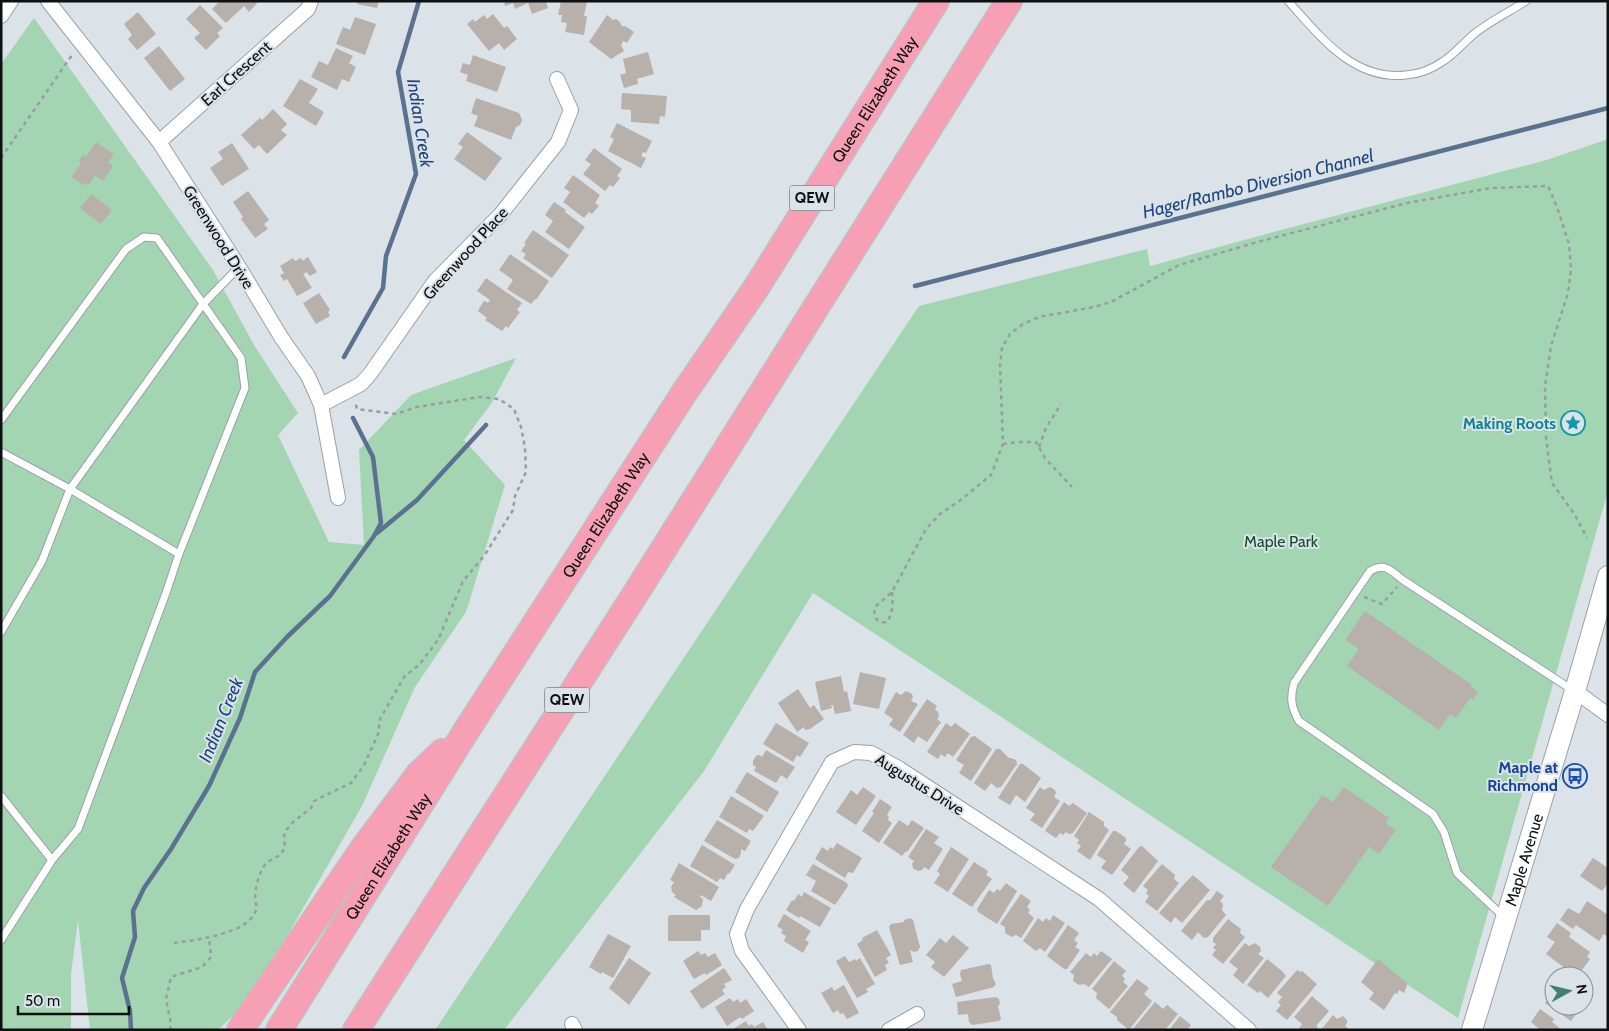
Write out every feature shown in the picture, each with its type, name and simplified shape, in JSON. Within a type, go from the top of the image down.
[{"type":"highway","name":"Queen Elizabeth Way","points":[[279,1030],[468,728],[684,392],[756,288],[936,1]]},
{"type":"highway","name":"QEW","points":[[356,1030],[634,596],[1009,1]]},
{"type":"highway","points":[[240,1030],[362,850],[419,774],[468,728]]},
{"type":"main road","name":"Maple Avenue","points":[[1472,1030],[1575,692],[1608,576]]},
{"type":"street","points":[[1,16],[11,1]]},
{"type":"street","name":"Greenwood Drive","points":[[48,1],[159,142],[239,267],[281,338],[308,376],[320,405],[338,498]]},
{"type":"street","name":"Earl Crescent","points":[[159,142],[308,8],[311,1]]},
{"type":"street","name":"Greenwood Place","points":[[320,405],[361,384],[435,281],[500,215],[558,142],[571,110],[557,79]]},
{"type":"street","points":[[1575,692],[1608,715]]},
{"type":"street","name":"Augustus Drive","points":[[799,1030],[742,951],[736,934],[747,909],[832,762],[854,752],[871,753],[900,769],[1099,899],[1249,1030]]},
{"type":"street","points":[[889,1030],[917,1014]]},
{"type":"lane","points":[[1288,1],[1325,41],[1345,59],[1367,71],[1399,76],[1429,70],[1442,63],[1474,34],[1526,1]]},
{"type":"lane","points":[[1,420],[126,249],[144,237],[158,238],[240,358],[245,388],[179,554],[78,829],[52,860],[1,940]]},
{"type":"lane","points":[[1,632],[42,561],[70,489],[203,304],[239,267]]},
{"type":"lane","points":[[1,452],[70,489],[179,554]]},
{"type":"lane","points":[[1506,919],[1457,872],[1444,832],[1433,814],[1299,721],[1293,711],[1290,698],[1294,683],[1370,571],[1378,566],[1386,567],[1575,692]]},
{"type":"lane","points":[[1,796],[52,860]]},
{"type":"path","points":[[1,158],[81,42]]},
{"type":"path","points":[[892,592],[893,606],[890,617],[887,622],[883,623],[877,620],[874,614],[875,607],[892,592],[926,529],[940,514],[991,475],[1003,444],[1000,365],[1002,348],[1010,334],[1023,324],[1039,317],[1111,302],[1179,265],[1261,241],[1407,203],[1491,188],[1548,186],[1569,244],[1571,269],[1568,293],[1551,346],[1545,386],[1546,438],[1552,483],[1575,515],[1587,538]]},
{"type":"path","points":[[174,943],[209,938],[214,935],[232,932],[252,918],[256,909],[256,886],[263,868],[282,853],[286,845],[284,833],[293,822],[311,808],[314,801],[351,783],[364,765],[379,732],[379,721],[383,713],[404,677],[419,665],[438,640],[463,581],[484,556],[513,510],[515,496],[526,472],[526,448],[521,427],[514,409],[499,399],[479,397],[417,407],[396,414],[357,409],[350,389]]},
{"type":"path","points":[[1039,448],[1046,428],[1061,404]]},
{"type":"path","points":[[1003,444],[1036,442],[1045,458],[1072,487]]},
{"type":"path","points":[[1355,593],[1382,604],[1403,580]]},
{"type":"path","points":[[170,1030],[171,1024],[166,998],[171,977],[202,967],[211,957],[209,938]]},
{"type":"green space","points":[[34,18],[213,270],[254,345],[298,413],[278,435],[329,542],[364,545],[359,450],[411,395],[516,358],[491,404],[464,440],[505,485],[466,612],[415,687],[362,806],[252,997],[218,1030],[90,1030],[78,920],[71,974],[71,1030],[1,1030],[1,64]]},
{"type":"green space","name":"Maple Park","points":[[1608,139],[1608,491],[1458,1018],[813,593],[704,771],[504,1030],[435,1030],[919,306],[1147,249],[1150,266],[1550,159]]},
{"type":"building","points":[[220,1],[259,1],[249,12],[244,6],[226,23],[212,9]]},
{"type":"building","points":[[358,1],[379,1],[377,8],[357,4]]},
{"type":"building","points":[[504,1],[546,1],[548,8],[532,14],[528,3],[515,9],[513,3],[505,6]]},
{"type":"building","points":[[561,1],[587,1],[584,16],[587,16],[584,35],[565,32],[567,23],[561,22],[562,15],[558,15]]},
{"type":"building","points":[[200,5],[223,28],[217,33],[220,36],[206,50],[194,38],[200,33],[186,19]]},
{"type":"building","points":[[138,12],[156,34],[137,50],[128,39],[132,35],[124,24]]},
{"type":"building","points":[[493,14],[504,28],[507,26],[517,39],[504,50],[499,43],[489,51],[467,24],[473,19],[475,22],[484,15],[487,19]]},
{"type":"building","points":[[607,15],[634,32],[627,43],[623,41],[621,45],[624,51],[611,59],[589,42]]},
{"type":"building","points":[[355,17],[376,24],[365,55],[336,44],[343,27],[350,30]]},
{"type":"building","points":[[159,46],[185,79],[170,91],[144,58]]},
{"type":"building","points":[[336,48],[353,56],[349,63],[356,67],[349,82],[342,79],[337,90],[311,77],[319,61],[328,65]]},
{"type":"building","points":[[648,52],[654,74],[637,79],[638,84],[624,88],[620,75],[626,73],[623,59]]},
{"type":"building","points":[[473,55],[506,67],[497,92],[466,81],[468,75],[460,72],[463,63],[470,65]]},
{"type":"building","points":[[300,79],[318,89],[309,103],[324,112],[316,126],[283,106]]},
{"type":"building","points":[[622,93],[667,96],[665,117],[660,116],[659,124],[631,122],[631,110],[621,109]]},
{"type":"building","points":[[476,98],[519,113],[522,120],[520,125],[516,127],[511,140],[474,126],[478,116],[471,113]]},
{"type":"building","points":[[273,109],[287,124],[281,130],[287,135],[267,154],[259,145],[254,149],[241,135],[260,118],[262,120]]},
{"type":"building","points":[[617,123],[652,141],[646,153],[643,152],[641,156],[646,158],[641,168],[608,151],[614,139],[610,137]]},
{"type":"building","points":[[467,132],[502,158],[485,181],[454,159],[463,147],[458,144]]},
{"type":"building","points":[[96,142],[114,154],[108,163],[113,166],[103,181],[95,175],[88,186],[72,177],[81,163],[79,161],[83,155],[86,157]]},
{"type":"building","points":[[232,143],[249,169],[222,186],[210,168],[223,159],[218,152]]},
{"type":"building","points":[[594,148],[622,169],[617,176],[620,178],[613,187],[610,185],[605,191],[583,174],[591,164],[585,160]]},
{"type":"building","points":[[573,175],[600,195],[595,203],[599,206],[592,214],[589,212],[584,218],[563,202],[570,192],[564,188]]},
{"type":"building","points":[[248,191],[269,220],[264,224],[268,229],[255,238],[241,219],[243,217],[233,202]]},
{"type":"building","points":[[91,194],[112,210],[101,224],[80,208]]},
{"type":"building","points":[[554,202],[585,227],[569,249],[545,232],[553,221],[545,215]]},
{"type":"building","points":[[533,230],[569,255],[552,278],[523,258],[526,254],[521,251]]},
{"type":"building","points":[[510,254],[549,281],[531,304],[507,289],[513,280],[499,270]]},
{"type":"building","points":[[308,257],[317,272],[310,276],[307,272],[303,274],[312,288],[297,296],[287,279],[284,281],[280,275],[284,273],[280,266],[293,258],[295,261],[301,258],[302,261]]},
{"type":"building","points":[[486,278],[522,303],[517,310],[520,312],[508,328],[506,326],[502,331],[485,320],[487,318],[478,311],[483,302],[488,303],[490,300],[477,291]]},
{"type":"building","points":[[319,293],[330,310],[328,312],[330,316],[316,324],[303,303]]},
{"type":"building","points":[[1365,611],[1472,685],[1478,692],[1473,700],[1470,698],[1456,718],[1450,714],[1439,730],[1347,666],[1359,649],[1345,640]]},
{"type":"building","points":[[860,672],[886,678],[879,709],[853,704]]},
{"type":"building","points":[[841,676],[844,692],[847,691],[851,711],[835,714],[833,705],[831,705],[832,708],[821,711],[815,682]]},
{"type":"building","points":[[798,689],[810,708],[814,705],[824,719],[810,729],[805,730],[804,727],[797,732],[778,703]]},
{"type":"building","points":[[906,691],[912,694],[911,701],[918,704],[900,732],[889,725],[893,719],[884,713],[896,692],[901,695]]},
{"type":"building","points":[[927,699],[937,706],[935,709],[939,716],[937,719],[941,722],[927,742],[918,736],[914,743],[903,735]]},
{"type":"building","points":[[776,723],[809,743],[800,757],[797,755],[793,762],[763,744]]},
{"type":"building","points":[[946,723],[951,727],[955,723],[970,734],[953,757],[948,753],[945,757],[941,754],[938,759],[927,752]]},
{"type":"building","points":[[975,736],[992,749],[971,781],[959,773],[964,765],[956,760],[971,737]]},
{"type":"building","points":[[996,749],[1000,749],[1009,758],[1016,760],[1017,764],[1001,787],[997,788],[991,783],[985,791],[974,783]]},
{"type":"building","points":[[766,750],[795,767],[787,779],[781,775],[776,783],[754,771],[756,767],[753,765],[753,761],[756,756],[762,757]]},
{"type":"building","points":[[1020,764],[1023,764],[1041,778],[1025,802],[1016,795],[1010,805],[998,798]]},
{"type":"building","points":[[747,772],[779,792],[767,812],[735,792]]},
{"type":"building","points":[[863,787],[876,796],[856,825],[836,812],[851,790],[857,795]]},
{"type":"building","points":[[1040,787],[1044,790],[1050,787],[1055,790],[1054,797],[1060,801],[1042,828],[1030,820],[1035,814],[1026,808]]},
{"type":"building","points":[[1344,787],[1389,818],[1385,823],[1396,830],[1379,854],[1369,847],[1328,906],[1271,867],[1322,795],[1333,802]]},
{"type":"building","points":[[731,796],[764,816],[753,831],[749,829],[747,833],[719,817]]},
{"type":"building","points":[[880,799],[892,807],[887,815],[889,817],[888,820],[892,823],[879,843],[862,831],[874,813],[872,812]]},
{"type":"building","points":[[1064,802],[1069,806],[1073,803],[1087,813],[1073,833],[1069,834],[1066,832],[1063,835],[1060,833],[1056,838],[1045,831]]},
{"type":"building","points":[[1089,812],[1104,822],[1104,826],[1109,830],[1090,860],[1077,851],[1081,846],[1077,843],[1079,840],[1074,836]]},
{"type":"building","points":[[717,820],[751,841],[745,851],[741,849],[739,858],[735,859],[704,841]]},
{"type":"building","points":[[899,820],[908,826],[912,820],[924,828],[902,856],[883,843]]},
{"type":"building","points":[[926,829],[939,837],[934,843],[943,849],[929,870],[924,867],[918,871],[913,868],[912,864],[914,861],[908,857]]},
{"type":"building","points":[[1113,831],[1126,838],[1124,844],[1131,849],[1112,875],[1101,868],[1106,861],[1097,855]]},
{"type":"building","points":[[837,843],[862,858],[853,873],[848,872],[845,878],[815,859],[822,847],[828,851],[830,847],[833,849]]},
{"type":"building","points":[[702,845],[735,865],[724,880],[720,878],[717,882],[690,866]]},
{"type":"building","points":[[1142,846],[1158,861],[1134,893],[1123,884],[1129,877],[1121,870],[1139,847]]},
{"type":"building","points":[[951,847],[969,859],[948,892],[934,883],[940,874],[937,871]]},
{"type":"building","points":[[1593,858],[1608,868],[1608,883],[1602,891],[1580,876]]},
{"type":"building","points":[[974,862],[988,871],[986,875],[992,879],[972,907],[952,894]]},
{"type":"building","points":[[679,863],[719,887],[711,901],[701,895],[700,897],[703,899],[702,906],[696,910],[674,897],[676,895],[672,892],[671,887],[674,882],[670,880]]},
{"type":"building","points":[[813,864],[847,883],[848,886],[835,905],[811,891],[816,881],[806,875]]},
{"type":"building","points":[[1162,864],[1175,875],[1174,879],[1179,883],[1157,911],[1145,902],[1149,896],[1146,893],[1148,890],[1143,886]]},
{"type":"building","points":[[1193,875],[1210,890],[1182,923],[1175,917],[1171,923],[1159,913]]},
{"type":"building","points":[[1006,883],[1017,891],[997,924],[978,912],[977,909],[989,890],[994,893],[997,889],[1000,891]]},
{"type":"building","points":[[1217,891],[1224,896],[1220,901],[1223,904],[1222,910],[1226,915],[1208,937],[1204,938],[1198,932],[1192,940],[1181,931]]},
{"type":"building","points":[[804,892],[831,908],[820,927],[786,910],[798,894],[802,897]]},
{"type":"building","points":[[1021,894],[1031,901],[1027,907],[1030,910],[1028,913],[1034,918],[1021,938],[1016,935],[1012,937],[1005,933],[1005,927],[1000,924]]},
{"type":"building","points":[[1587,901],[1608,915],[1608,937],[1604,934],[1599,941],[1576,925],[1573,929],[1560,920],[1568,908],[1579,914]]},
{"type":"building","points":[[784,914],[811,931],[805,940],[809,942],[803,953],[784,941],[786,936],[781,933],[783,930],[777,926]]},
{"type":"building","points":[[670,915],[710,915],[710,930],[701,930],[701,941],[668,941],[668,917]]},
{"type":"building","points":[[1053,915],[1065,923],[1045,952],[1040,948],[1036,951],[1023,941],[1038,918],[1043,922],[1046,918],[1050,921]]},
{"type":"building","points":[[910,918],[913,920],[920,947],[918,951],[910,950],[913,962],[900,965],[889,927],[891,924],[904,922],[904,920]]},
{"type":"building","points":[[1228,919],[1241,929],[1240,933],[1245,937],[1223,964],[1212,955],[1216,950],[1213,948],[1216,944],[1213,942],[1213,938]]},
{"type":"building","points":[[1557,923],[1571,933],[1569,937],[1590,952],[1587,957],[1590,959],[1585,966],[1562,966],[1546,954],[1555,942],[1547,937]]},
{"type":"building","points":[[1068,925],[1079,933],[1074,940],[1078,943],[1075,947],[1080,950],[1067,969],[1064,969],[1047,956]]},
{"type":"building","points":[[877,930],[891,955],[886,958],[889,963],[885,965],[887,970],[875,977],[857,944],[863,940],[862,938]]},
{"type":"building","points":[[608,934],[631,946],[613,978],[589,967]]},
{"type":"building","points":[[953,935],[969,948],[944,977],[931,967],[935,962],[926,955],[940,938],[946,943]]},
{"type":"building","points":[[1245,943],[1249,946],[1255,943],[1260,947],[1261,951],[1258,954],[1264,958],[1243,984],[1233,975],[1238,969],[1229,962]]},
{"type":"building","points":[[698,951],[701,955],[705,953],[708,957],[715,953],[722,965],[706,975],[705,973],[694,979],[683,961]]},
{"type":"building","points":[[1101,951],[1112,959],[1089,987],[1084,984],[1079,985],[1073,981],[1074,975],[1070,972],[1086,953],[1091,957],[1094,953],[1097,956]]},
{"type":"building","points":[[845,956],[849,962],[860,958],[875,984],[866,989],[868,992],[857,998],[836,961]]},
{"type":"building","points":[[629,958],[651,973],[629,1005],[609,988]]},
{"type":"building","points":[[1267,959],[1286,976],[1268,998],[1260,991],[1258,993],[1247,985]]},
{"type":"building","points":[[1378,959],[1407,983],[1404,993],[1399,990],[1397,994],[1395,993],[1384,1010],[1369,999],[1374,993],[1361,982]]},
{"type":"building","points":[[1114,961],[1126,971],[1122,976],[1125,979],[1123,982],[1128,986],[1109,1009],[1096,998],[1097,993],[1092,989]]},
{"type":"building","points":[[991,965],[996,984],[994,987],[956,997],[952,984],[962,981],[961,970]]},
{"type":"building","points":[[724,968],[732,980],[724,984],[726,987],[722,990],[725,994],[702,1009],[690,991]]},
{"type":"building","points":[[1297,970],[1302,971],[1317,984],[1287,1020],[1276,1011],[1281,1005],[1278,1002],[1282,997],[1277,993]]},
{"type":"building","points":[[1137,979],[1149,988],[1144,994],[1152,1001],[1129,1030],[1110,1012]]},
{"type":"building","points":[[844,985],[859,1013],[847,1019],[838,1010],[833,1013],[821,993],[832,987],[834,991]]},
{"type":"building","points":[[1312,996],[1329,1011],[1316,1026],[1318,1027],[1316,1030],[1298,1030],[1302,1024],[1294,1017]]},
{"type":"building","points":[[996,997],[999,999],[1000,1004],[998,1006],[1001,1019],[999,1021],[972,1025],[969,1022],[968,1014],[958,1015],[957,1002]]},
{"type":"building","points":[[730,998],[733,1002],[738,999],[740,1003],[746,999],[754,1011],[742,1019],[740,1017],[727,1026],[715,1007]]},
{"type":"building","points":[[1155,1002],[1163,1009],[1167,1005],[1178,1014],[1165,1030],[1134,1030],[1133,1029]]},
{"type":"building","points":[[1540,1009],[1544,1012],[1544,1016],[1550,1016],[1554,1019],[1552,1022],[1562,1030],[1537,1030],[1538,1028],[1531,1022]]},
{"type":"building","points":[[1333,1015],[1337,1019],[1343,1016],[1347,1020],[1345,1026],[1350,1030],[1321,1030]]},
{"type":"building","points":[[1180,1016],[1191,1025],[1187,1030],[1169,1030]]},
{"type":"building","points":[[1564,1016],[1575,1016],[1571,1021]]},
{"type":"building","points":[[746,1021],[749,1026],[752,1024],[754,1027],[763,1022],[768,1030],[732,1030]]},
{"type":"waterway","name":"Indian Creek","points":[[344,357],[383,288],[386,256],[416,174],[398,72],[419,1]]},
{"type":"waterway","name":"Hager/Rambo Diversion Channel","points":[[915,286],[1608,108]]},
{"type":"waterway","name":"Indian Creek","points":[[131,1030],[130,1011],[122,978],[135,937],[133,911],[144,888],[171,849],[209,786],[240,718],[255,672],[287,637],[330,596],[374,536],[381,523],[373,457],[353,418]]},
{"type":"waterway","name":"Hager/Rambo Diversion Channel","points":[[377,533],[417,500],[486,425]]},
{"type":"place","name":"Making Roots","points":[[1573,423]]},
{"type":"place","name":"Maple at Richmond","points":[[1575,776]]}]
